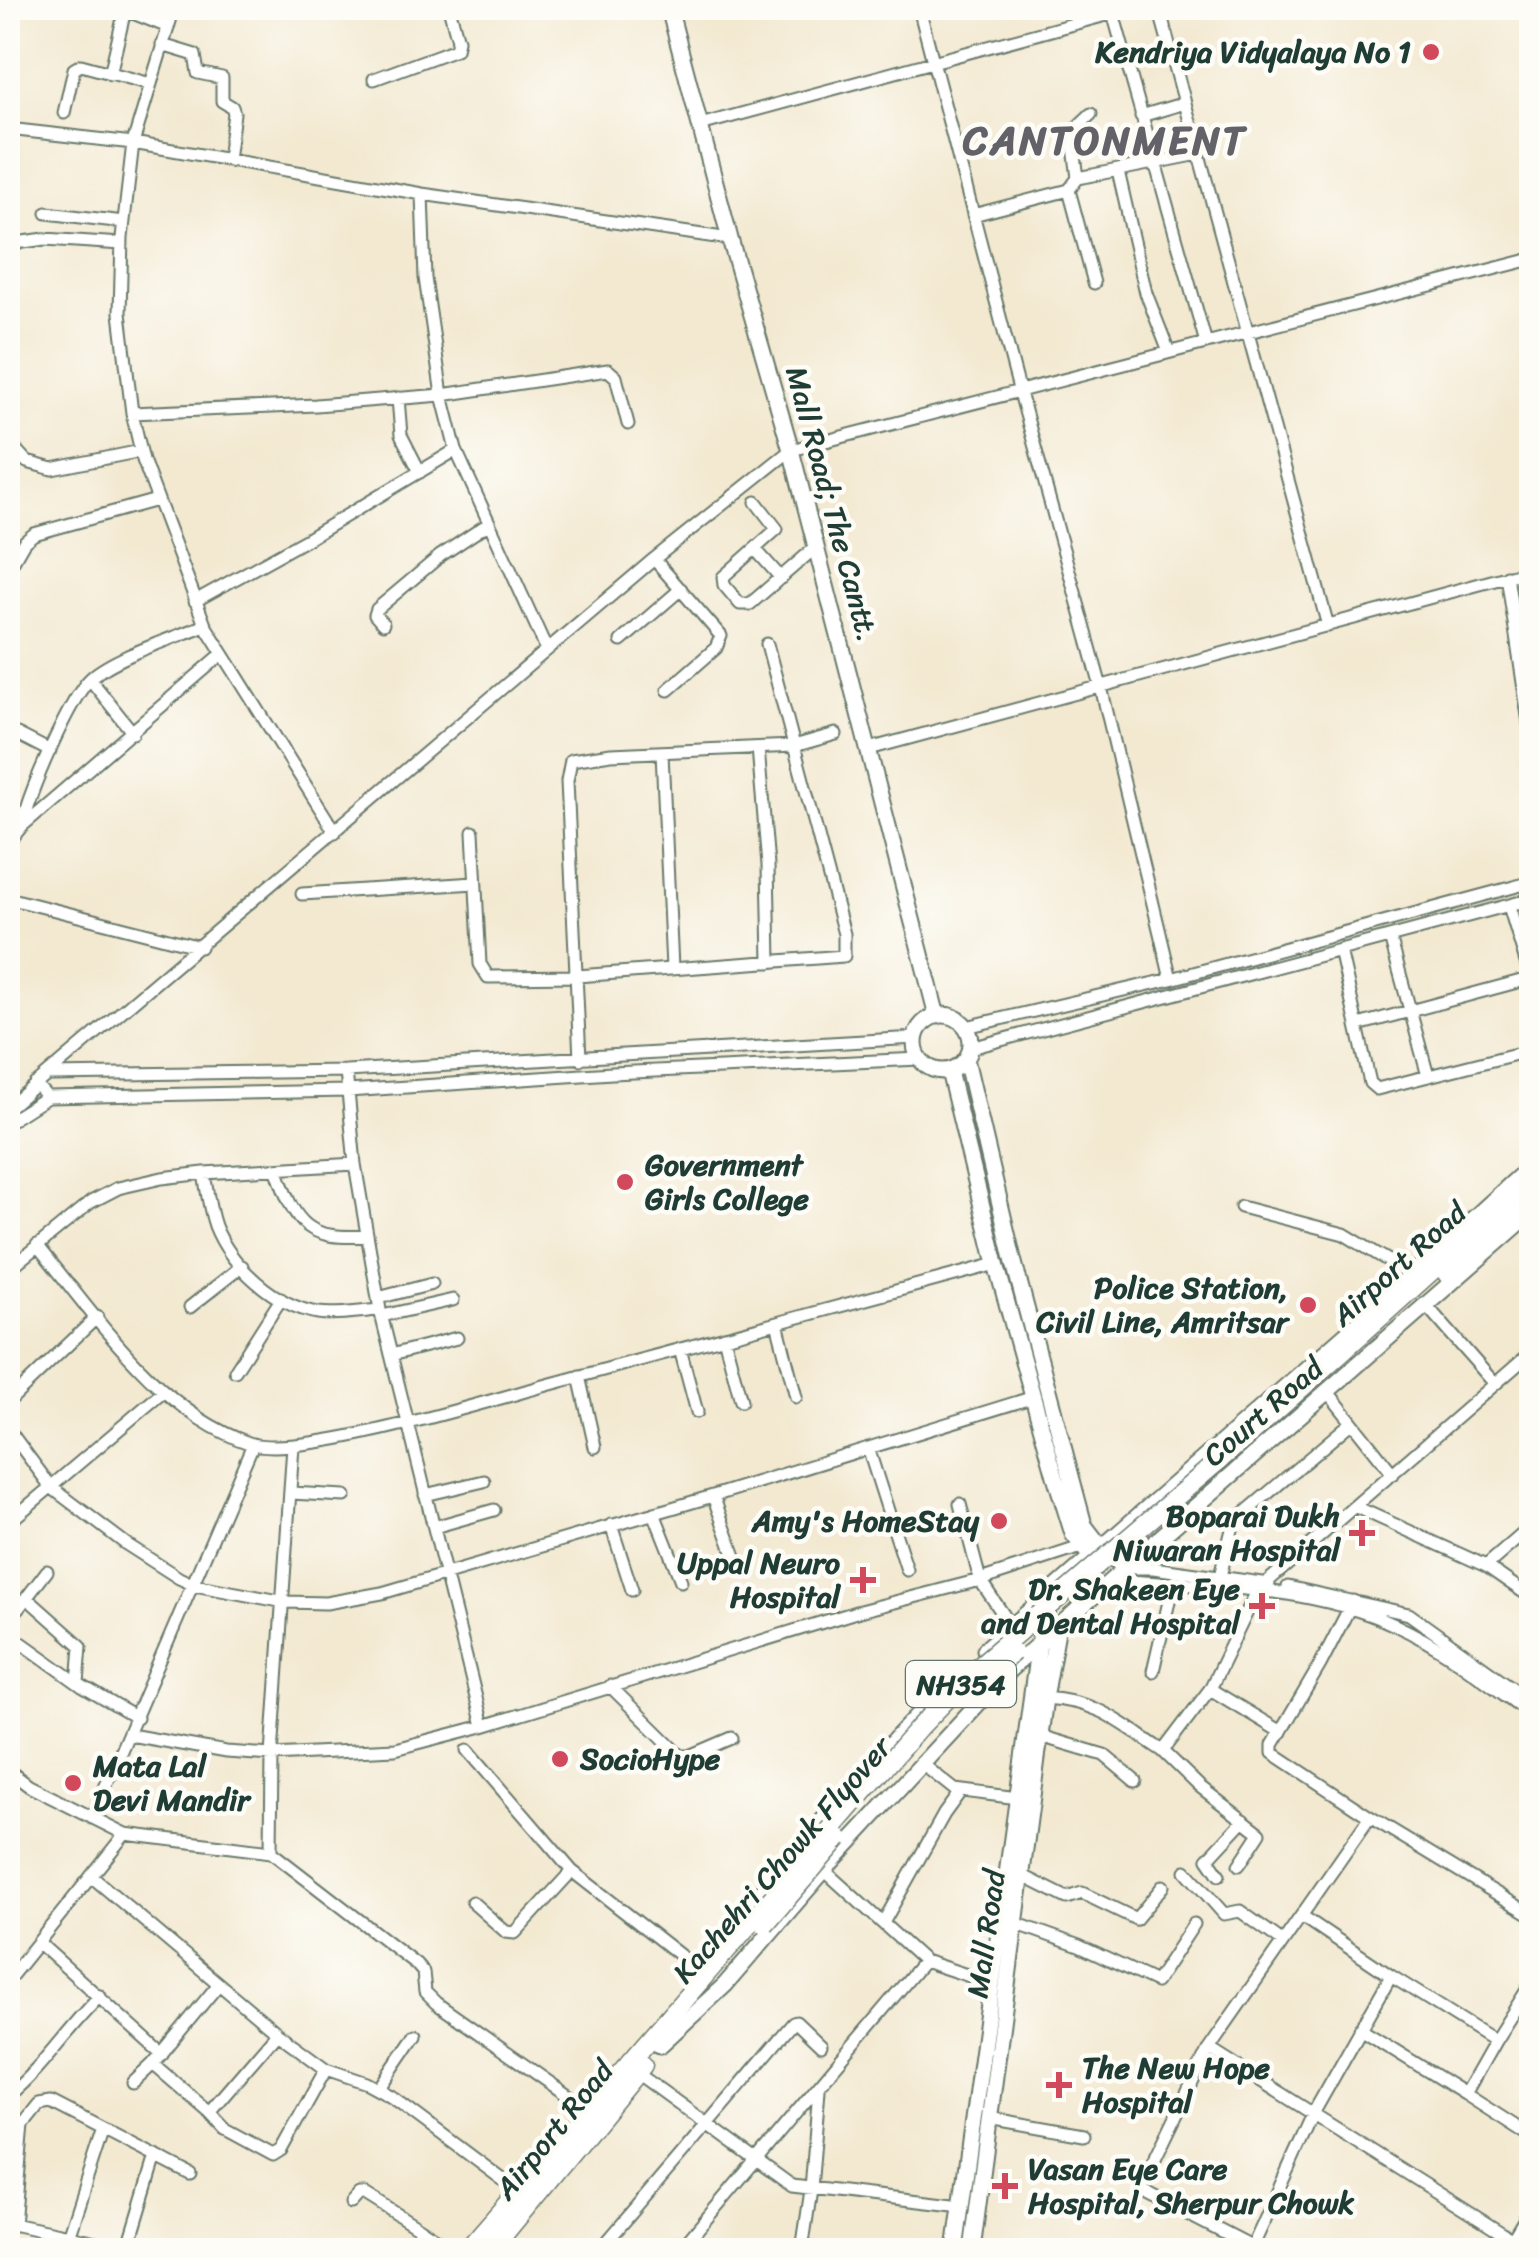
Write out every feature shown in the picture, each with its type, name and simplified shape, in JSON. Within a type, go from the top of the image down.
[{"type":"highway","name":"Airport Road","points":[[1261,1432],[1532,1180]]},
{"type":"highway","name":"Airport Road","points":[[1261,1432],[1532,1197]]},
{"type":"highway","name":"Kachehri Chowk Flyover","points":[[587,2109],[704,1979],[918,1728],[980,1665],[1261,1432]]},
{"type":"highway","name":"Kachehri Chowk Flyover","points":[[660,2044],[704,1979]]},
{"type":"highway","name":"Airport Road","points":[[491,2250],[660,2044]]},
{"type":"highway","name":"NH354","points":[[467,2250],[587,2109]]},
{"type":"main road","name":"Mall Road; The Cantt.","points":[[669,8],[791,450],[937,1016]]},
{"type":"main road","points":[[949,1071],[928,1067],[920,1060],[916,1038],[927,1020],[937,1016],[948,1016],[966,1028],[968,1053],[1014,1259],[1090,1550],[1125,1568]]},
{"type":"main road","points":[[949,1071],[968,1053]]},
{"type":"main road","points":[[949,1071],[996,1264],[1066,1514],[1111,1580]]},
{"type":"main road","name":"Court Road","points":[[704,1979],[804,1843],[920,1713],[1090,1550],[1412,1275],[1532,1164]]},
{"type":"main road","name":"Court Road","points":[[660,2044],[725,1986],[824,1870],[988,1690],[1532,1212]]},
{"type":"main road","name":"Mall Road","points":[[956,2250],[1039,1642],[1052,1590]]},
{"type":"main road","name":"Mall Road","points":[[972,2250],[1058,1625]]},
{"type":"street","points":[[174,8],[133,144],[124,222],[120,313],[132,413],[157,500],[204,625],[334,832]]},
{"type":"street","points":[[374,79],[456,49],[458,40],[448,8]]},
{"type":"street","points":[[919,8],[1101,687],[1171,979]]},
{"type":"street","points":[[700,125],[1132,8]]},
{"type":"street","points":[[1159,8],[1328,626]]},
{"type":"street","points":[[110,74],[121,9],[168,27]]},
{"type":"street","points":[[1112,13],[1206,343]]},
{"type":"street","points":[[162,45],[195,55],[196,71],[222,78],[222,103],[232,106],[234,112],[228,160]]},
{"type":"street","points":[[64,113],[76,67],[150,84]]},
{"type":"street","points":[[1140,116],[1186,103]]},
{"type":"street","points":[[1078,178],[1071,136],[1091,114]]},
{"type":"street","points":[[8,129],[133,144],[422,194],[730,239]]},
{"type":"street","points":[[973,215],[1069,190],[1078,178],[1199,154]]},
{"type":"street","points":[[1118,171],[1146,293],[1169,352]]},
{"type":"street","points":[[1069,190],[1094,283]]},
{"type":"street","points":[[422,194],[426,278],[442,395],[456,450],[546,650]]},
{"type":"street","points":[[47,213],[124,222]]},
{"type":"street","points":[[8,244],[54,239],[122,244]]},
{"type":"street","points":[[8,1108],[654,559],[791,450],[1532,259]]},
{"type":"street","points":[[132,413],[442,395],[608,370],[616,378],[628,424]]},
{"type":"street","points":[[398,398],[402,436],[420,472]]},
{"type":"street","points":[[8,441],[27,462],[52,469],[141,451]]},
{"type":"street","points":[[195,601],[456,450]]},
{"type":"street","points":[[8,570],[24,542],[34,534],[157,500]]},
{"type":"street","points":[[756,502],[777,529],[722,577],[740,604],[750,604],[816,547]]},
{"type":"street","points":[[383,624],[375,615],[377,609],[440,556],[488,524]]},
{"type":"street","points":[[755,549],[780,578]]},
{"type":"street","points":[[654,559],[722,640],[668,690]]},
{"type":"street","points":[[869,749],[1532,570]]},
{"type":"street","points":[[1508,576],[1532,744]]},
{"type":"street","points":[[621,641],[681,589]]},
{"type":"street","points":[[22,826],[26,806],[50,751],[90,679],[204,625]]},
{"type":"street","points":[[473,832],[484,974],[500,979],[576,976],[840,958],[846,951],[767,644]]},
{"type":"street","points":[[8,843],[22,826],[221,655]]},
{"type":"street","points":[[90,679],[134,732]]},
{"type":"street","points":[[8,738],[18,734],[50,751]]},
{"type":"street","points":[[580,1059],[569,763],[576,757],[588,756],[794,746],[836,734]]},
{"type":"street","points":[[758,748],[768,865],[770,962]]},
{"type":"street","points":[[662,752],[672,968]]},
{"type":"street","points":[[966,1028],[1171,979],[1532,882]]},
{"type":"street","points":[[302,894],[475,884]]},
{"type":"street","points":[[8,898],[200,947]]},
{"type":"street","points":[[968,1053],[1532,899]]},
{"type":"street","points":[[1358,1025],[1531,980],[1509,906]]},
{"type":"street","points":[[1390,937],[1428,1076]]},
{"type":"street","points":[[1340,950],[1373,1087],[1386,1089],[1532,1050]]},
{"type":"street","points":[[48,1075],[346,1071],[916,1038]]},
{"type":"street","points":[[8,1122],[47,1097],[74,1095],[348,1090],[920,1060]]},
{"type":"street","points":[[346,1071],[354,1164],[380,1308],[483,1726]]},
{"type":"street","points":[[74,1074],[74,1095]]},
{"type":"street","points":[[35,1084],[47,1097]]},
{"type":"street","points":[[8,1270],[103,1194],[138,1182],[204,1173],[354,1164]]},
{"type":"street","points":[[277,1171],[287,1198],[310,1228],[334,1238],[367,1236]]},
{"type":"street","points":[[204,1173],[215,1226],[242,1266],[290,1306],[319,1313],[453,1300]]},
{"type":"street","points":[[1241,1207],[1344,1234],[1412,1275]]},
{"type":"street","points":[[36,1245],[164,1392],[201,1420],[253,1444],[293,1446],[406,1422],[996,1264]]},
{"type":"street","points":[[190,1306],[242,1266]]},
{"type":"street","points":[[380,1308],[432,1284]]},
{"type":"street","points":[[235,1372],[281,1299]]},
{"type":"street","points":[[1426,1306],[1496,1384]]},
{"type":"street","points":[[8,1402],[97,1318]]},
{"type":"street","points":[[777,1323],[796,1396]]},
{"type":"street","points":[[724,1337],[741,1401]]},
{"type":"street","points":[[391,1355],[457,1338]]},
{"type":"street","points":[[680,1349],[696,1412]]},
{"type":"street","points":[[1162,1751],[1210,1689],[1262,1586],[1531,1354]]},
{"type":"street","points":[[579,1376],[596,1446]]},
{"type":"street","points":[[8,1522],[164,1392]]},
{"type":"street","points":[[1328,1392],[1393,1474]]},
{"type":"street","points":[[8,1430],[51,1487],[126,1544],[194,1584],[284,1602],[355,1600],[1034,1397]]},
{"type":"street","points":[[1220,1576],[1234,1522],[1352,1422]]},
{"type":"street","points":[[92,1818],[253,1444]]},
{"type":"street","points":[[271,1852],[272,1755],[293,1446]]},
{"type":"street","points":[[868,1448],[906,1570]]},
{"type":"street","points":[[425,1495],[484,1481]]},
{"type":"street","points":[[291,1492],[345,1496]]},
{"type":"street","points":[[713,1496],[736,1559]]},
{"type":"street","points":[[960,1504],[980,1580],[1011,1626]]},
{"type":"street","points":[[1356,1507],[1486,1566],[1532,1598]]},
{"type":"street","points":[[434,1527],[494,1510]]},
{"type":"street","points":[[654,1513],[681,1581]]},
{"type":"street","points":[[611,1526],[632,1590]]},
{"type":"street","points":[[1486,1566],[1532,1526]]},
{"type":"street","points":[[130,1735],[226,1752],[272,1755],[382,1751],[483,1726],[856,1612],[1090,1550]]},
{"type":"street","points":[[1125,1568],[1220,1576],[1410,1614],[1532,1702]]},
{"type":"street","points":[[8,1622],[46,1572]]},
{"type":"street","points":[[1111,1580],[1262,1586]]},
{"type":"street","points":[[1153,1671],[1173,1584]]},
{"type":"street","points":[[28,1599],[80,1646],[78,1683]]},
{"type":"street","points":[[1350,1605],[1400,1627],[1532,1715]]},
{"type":"street","points":[[1350,1605],[1273,1745],[1275,1755],[1532,1915]]},
{"type":"street","points":[[11,1641],[136,1718]]},
{"type":"street","points":[[610,1686],[681,1756],[732,1738]]},
{"type":"street","points":[[1210,1689],[1281,1732]]},
{"type":"street","points":[[1045,1698],[1090,1704],[1162,1751],[1244,1820],[1260,1836],[1238,1865]]},
{"type":"street","points":[[1040,1736],[1104,1755],[1135,1781]]},
{"type":"street","points":[[468,1750],[572,1872],[704,1979]]},
{"type":"street","points":[[921,1763],[960,1792],[1018,1798]]},
{"type":"street","points":[[8,1770],[29,1786],[125,1834],[271,1852],[416,1964],[424,1972],[425,1992],[436,2003],[587,2109]]},
{"type":"street","points":[[883,1924],[960,1792]]},
{"type":"street","points":[[1370,1817],[1210,2048],[1143,2191],[1254,2249],[1314,2112],[1391,1976]]},
{"type":"street","points":[[1219,1875],[1208,1860],[1244,1820]]},
{"type":"street","points":[[8,1980],[125,1834]]},
{"type":"street","points":[[824,1870],[924,1961],[991,1983]]},
{"type":"street","points":[[1186,1871],[1224,1914],[1242,1913],[1282,1941]]},
{"type":"street","points":[[472,1902],[506,1932],[515,1932],[572,1872]]},
{"type":"street","points":[[1022,1874],[1067,1898],[1082,1893],[1136,1919],[1163,1886]]},
{"type":"street","points":[[91,1876],[277,2033],[326,2068],[378,2088],[518,2192]]},
{"type":"street","points":[[1302,1916],[1495,2040]]},
{"type":"street","points":[[1015,1923],[1078,1946],[1156,1982],[1194,1924]]},
{"type":"street","points":[[38,1943],[100,1996],[225,2129],[268,2155],[281,2150],[326,2068]]},
{"type":"street","points":[[680,2250],[924,1961]]},
{"type":"street","points":[[1465,2094],[1532,1982]]},
{"type":"street","points":[[133,2083],[218,1985]]},
{"type":"street","points":[[8,2096],[39,2069],[58,2041],[100,1996]]},
{"type":"street","points":[[600,2250],[793,2023],[821,2046]]},
{"type":"street","points":[[1360,2029],[1532,2137]]},
{"type":"street","points":[[208,2112],[277,2033]]},
{"type":"street","points":[[378,2088],[414,2035]]},
{"type":"street","points":[[1210,2048],[1314,2112],[1508,2245],[1530,2214]]},
{"type":"street","points":[[637,2073],[784,2182],[811,2190],[962,2206]]},
{"type":"street","points":[[802,2250],[819,2089]]},
{"type":"street","points":[[156,2156],[128,2250],[11,2224],[22,2132],[26,2118],[39,2104],[51,2102],[102,2129],[156,2156],[190,2174]]},
{"type":"street","points":[[989,2118],[1084,2135]]},
{"type":"street","points":[[68,2237],[102,2129]]},
{"type":"street","points":[[351,2203],[358,2194],[365,2194],[454,2250]]},
{"type":"place","name":"Kendriya Vidyalaya No 1","points":[[1431,52]]},
{"type":"place","name":"Government Girls College","points":[[625,1182]]},
{"type":"place","name":"Police Station, Civil Line, Amritsar","points":[[1308,1305]]},
{"type":"place","name":"Amy's HomeStay","points":[[999,1521]]},
{"type":"place","name":"Boparai Dukh Niwaran Hospital","points":[[1362,1533]]},
{"type":"place","name":"Uppal Neuro Hospital","points":[[863,1580]]},
{"type":"place","name":"Dr. Shakeen Eye and Dental Hospital","points":[[1262,1606]]},
{"type":"place","name":"SocioHype","points":[[560,1759]]},
{"type":"place","name":"Mata Lal Devi Mandir","points":[[73,1783]]},
{"type":"place","name":"The New Hope Hospital","points":[[1059,2085]]},
{"type":"place","name":"Vasan Eye Care Hospital, Sherpur Chowk","points":[[1005,2186]]},
{"type":"district","name":"CANTONMENT","points":[[1105,140]]}]
